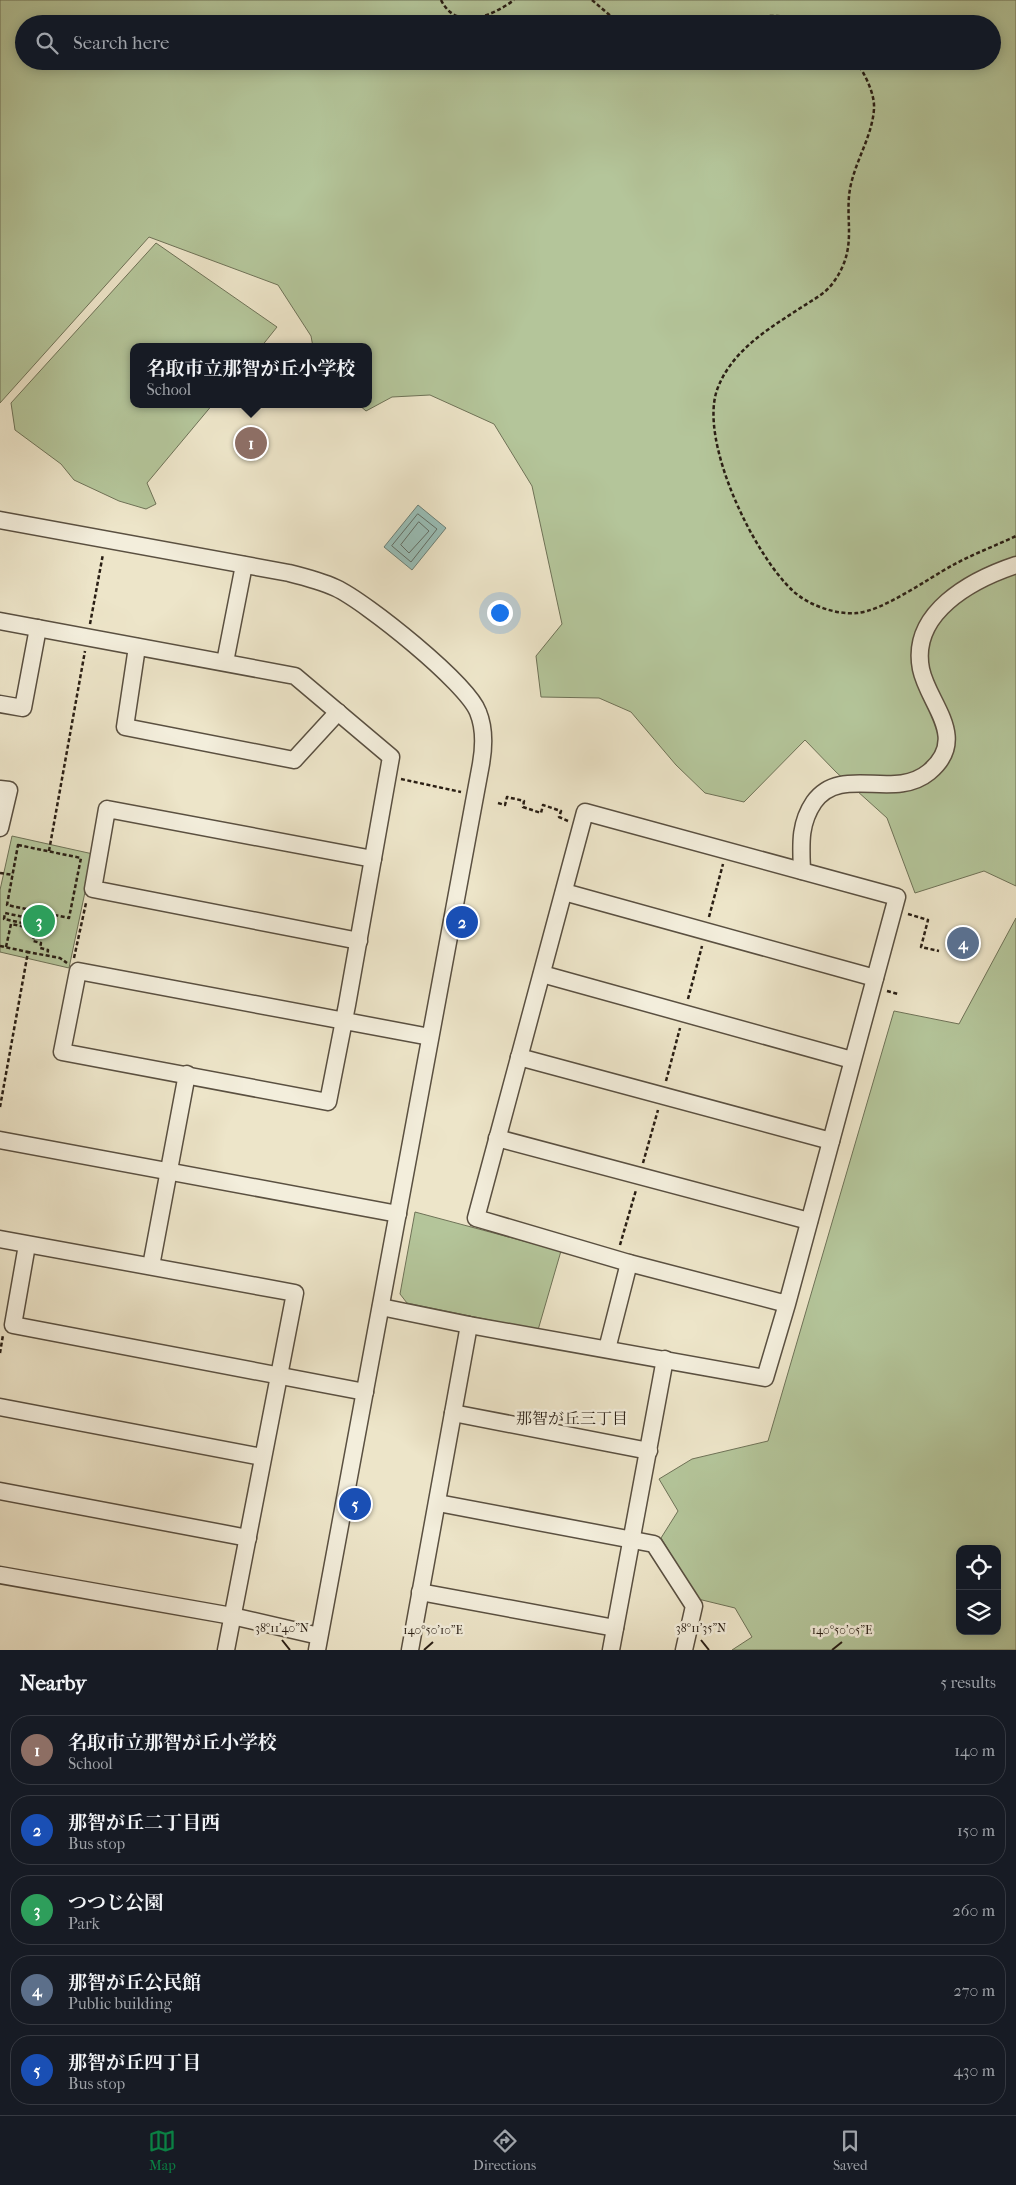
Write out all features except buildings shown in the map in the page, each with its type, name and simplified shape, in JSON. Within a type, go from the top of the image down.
[{"type":"street","points":[[0,520],[313,579],[351,596],[453,678],[472,699],[478,711],[484,745],[318,1643],[232,1616],[0,1575]]},
{"type":"street","points":[[225,662],[244,565]]},
{"type":"street","points":[[802,871],[801,834],[807,813],[820,795],[839,783],[896,785],[911,782],[928,773],[940,762],[945,750],[944,719],[921,669],[919,649],[922,632],[945,603],[992,573],[1016,565]]},
{"type":"street","points":[[0,621],[295,676],[391,757],[345,1019],[328,1102],[62,1052],[78,971],[345,1019],[430,1037]]},
{"type":"street","points":[[0,704],[24,708],[38,628]]},
{"type":"street","points":[[137,647],[125,727],[294,760],[338,712]]},
{"type":"street","points":[[0,789],[9,790],[0,828]]},
{"type":"street","points":[[359,941],[93,889],[108,809],[373,859]]},
{"type":"street","points":[[380,1307],[765,1378],[787,1304],[897,897],[585,812],[476,1218],[623,1261],[787,1304]]},
{"type":"street","points":[[564,892],[875,978]]},
{"type":"street","points":[[542,974],[852,1060]]},
{"type":"street","points":[[519,1056],[831,1141]]},
{"type":"street","points":[[151,1266],[187,1074]]},
{"type":"street","points":[[497,1138],[809,1221]]},
{"type":"street","points":[[0,1140],[398,1214]]},
{"type":"street","points":[[0,1239],[295,1293],[226,1650]]},
{"type":"street","points":[[27,1245],[13,1325],[365,1392]]},
{"type":"street","points":[[607,1349],[623,1261]]},
{"type":"street","points":[[410,1650],[470,1325]]},
{"type":"street","points":[[611,1650],[665,1359]]},
{"type":"street","points":[[0,1406],[262,1457]]},
{"type":"street","points":[[453,1413],[649,1451]]},
{"type":"street","points":[[0,1491],[248,1538]]},
{"type":"street","points":[[438,1503],[654,1544],[694,1606],[684,1650]]},
{"type":"street","points":[[420,1592],[615,1628]]},
{"type":"path","points":[[441,0],[447,11],[455,15]]},
{"type":"path","points":[[491,15],[514,0]]},
{"type":"path","points":[[592,0],[610,15]]},
{"type":"path","points":[[862,70],[865,75],[874,108],[868,140],[854,170],[850,187],[851,234],[846,258],[835,280],[824,293],[770,327],[726,369],[714,403],[716,444],[726,476],[745,522],[762,552],[793,591],[836,613],[858,613],[879,607],[956,563],[1016,536]]},
{"type":"path","points":[[89,632],[105,547]]},
{"type":"path","points":[[48,851],[87,643]]},
{"type":"path","points":[[388,776],[461,792]]},
{"type":"path","points":[[498,803],[505,805],[507,797],[524,801],[523,807],[540,813],[543,805],[560,811],[558,817]]},
{"type":"path","points":[[18,845],[81,858],[69,918],[7,905],[13,875],[18,845]]},
{"type":"path","points":[[707,927],[727,850]]},
{"type":"path","points":[[0,872],[13,875]]},
{"type":"path","points":[[78,971],[74,961],[88,896],[93,889]]},
{"type":"path","points":[[34,911],[32,919],[5,913],[4,918],[36,927]]},
{"type":"path","points":[[39,912],[33,941],[40,943],[40,948],[48,950],[47,956]]},
{"type":"path","points":[[902,912],[928,920],[921,947],[939,951]]},
{"type":"path","points":[[6,947],[11,924],[36,927]]},
{"type":"path","points":[[688,1000],[704,937]]},
{"type":"path","points":[[0,946],[60,958],[78,971]]},
{"type":"path","points":[[0,1106],[28,952]]},
{"type":"path","points":[[893,993],[898,994]]},
{"type":"path","points":[[663,1089],[682,1019]]},
{"type":"path","points":[[641,1170],[660,1102]]},
{"type":"path","points":[[623,1261],[638,1182]]},
{"type":"green space","points":[[0,0],[1016,0],[1016,886],[984,871],[915,893],[887,818],[836,772],[805,740],[744,802],[705,793],[676,765],[631,712],[599,698],[541,697],[536,656],[562,624],[532,486],[494,424],[430,395],[392,397],[372,408],[372,343],[312,343],[311,336],[278,285],[149,237],[0,403]]},
{"type":"green space","points":[[156,243],[277,327],[264,343],[130,343],[130,408],[210,408],[147,483],[156,504],[146,509],[119,501],[74,480],[61,464],[15,430],[11,403]]},
{"type":"green space","points":[[12,836],[93,854],[69,968],[0,952],[0,890]]},
{"type":"green space","points":[[1016,918],[1016,1650],[732,1650],[752,1637],[735,1608],[698,1599],[661,1538],[678,1511],[659,1479],[692,1459],[768,1441],[894,1011],[959,1024]]},
{"type":"green space","points":[[415,1212],[561,1251],[538,1330],[407,1303],[400,1294]]},
{"type":"water","points":[[418,505],[446,528],[412,570],[384,547]]},
{"type":"place","name":"名取市立那智が丘小学校","points":[[251,443]]},
{"type":"place","name":"つつじ公園","points":[[39,921]]},
{"type":"place","name":"那智が丘二丁目西","points":[[462,922]]},
{"type":"place","name":"那智が丘公民館","points":[[963,943]]},
{"type":"place","name":"那智が丘四丁目","points":[[355,1504]]},
{"type":"district","name":"那智が丘三丁目","points":[[572,1418]]}]
